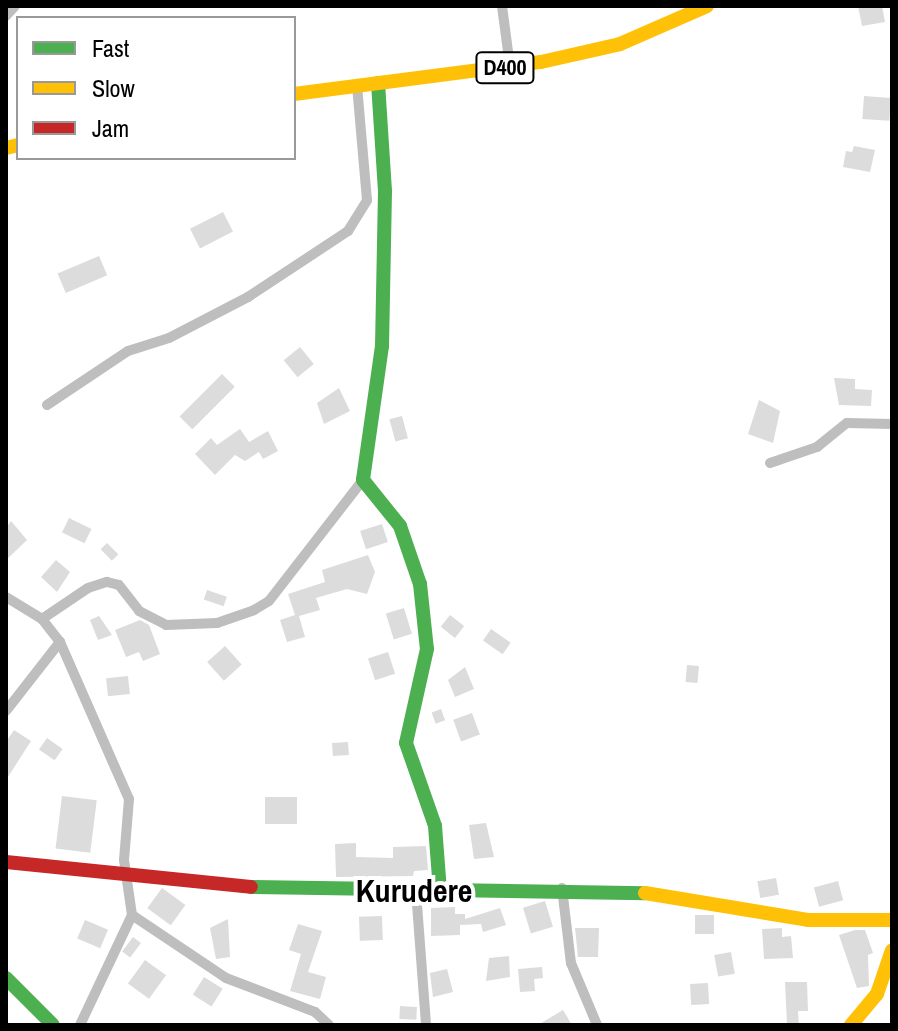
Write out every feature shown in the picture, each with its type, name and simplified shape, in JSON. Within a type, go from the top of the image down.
[{"type":"main road","name":"D400","points":[[296,94],[510,67],[620,44],[707,6]]},
{"type":"main road","points":[[378,83],[385,191],[382,346],[363,480],[400,526],[420,584],[427,649],[406,743],[435,826],[440,891]]},
{"type":"main road","points":[[6,862],[251,887],[416,891],[562,888],[656,894],[808,920],[892,920]]},
{"type":"main road","points":[[851,1025],[877,994],[892,950]]},
{"type":"main road","points":[[6,978],[53,1025]]},
{"type":"street","points":[[6,16],[15,6]]},
{"type":"street","points":[[502,6],[510,67]]},
{"type":"street","points":[[47,405],[128,351],[169,338],[248,297],[348,231],[367,200],[357,85]]},
{"type":"street","points":[[770,463],[817,447],[847,423],[892,424]]},
{"type":"street","points":[[42,619],[88,588],[107,582],[119,585],[139,611],[166,625],[217,623],[254,610],[269,601],[363,480]]},
{"type":"street","points":[[6,597],[42,619],[60,642],[126,782],[126,872],[132,915],[80,1025]]},
{"type":"street","points":[[6,711],[60,642]]},
{"type":"street","points":[[562,888],[571,963],[597,1025]]},
{"type":"street","points":[[416,891],[426,1025]]},
{"type":"street","points":[[132,915],[226,978],[315,1012],[329,1025]]},
{"type":"building","points":[[858,6],[882,6],[885,22],[862,26]]},
{"type":"building","points":[[864,96],[891,98],[889,121],[862,119]]},
{"type":"building","points":[[854,146],[875,150],[870,172],[843,167],[846,151],[852,152]]},
{"type":"building","points":[[223,212],[233,232],[200,248],[190,229]]},
{"type":"building","points":[[99,256],[107,275],[66,293],[58,274]]},
{"type":"building","points":[[300,347],[314,364],[298,377],[284,360]]},
{"type":"building","points":[[222,374],[235,387],[192,429],[180,416]]},
{"type":"building","points":[[834,378],[855,379],[855,389],[872,390],[871,406],[839,405]]},
{"type":"building","points":[[339,388],[350,411],[324,424],[317,403]]},
{"type":"building","points":[[759,400],[780,411],[773,443],[748,434]]},
{"type":"building","points":[[402,416],[408,438],[395,442],[389,419]]},
{"type":"building","points":[[240,429],[249,442],[268,431],[278,451],[263,459],[259,452],[245,461],[235,455],[215,475],[195,454],[211,438],[217,445]]},
{"type":"building","points":[[69,518],[91,529],[84,543],[62,532]]},
{"type":"building","points":[[11,521],[27,540],[6,560],[6,528]]},
{"type":"building","points":[[382,524],[388,542],[366,549],[360,531]]},
{"type":"building","points":[[107,543],[118,554],[112,561],[101,549]]},
{"type":"building","points":[[368,555],[375,572],[367,594],[347,589],[316,598],[320,610],[299,616],[305,637],[287,642],[280,620],[295,615],[288,594],[325,582],[322,570]]},
{"type":"building","points":[[56,560],[70,572],[57,592],[41,577]]},
{"type":"building","points":[[207,590],[227,597],[224,606],[204,599]]},
{"type":"building","points":[[404,608],[412,634],[394,639],[386,614]]},
{"type":"building","points":[[450,615],[464,626],[455,638],[441,627]]},
{"type":"building","points":[[99,616],[112,635],[98,640],[90,620]]},
{"type":"building","points":[[140,620],[149,625],[160,654],[143,661],[139,652],[126,657],[115,630]]},
{"type":"building","points":[[491,629],[511,643],[503,654],[483,640]]},
{"type":"building","points":[[225,646],[242,665],[224,681],[207,662]]},
{"type":"building","points":[[388,652],[395,674],[375,680],[368,658]]},
{"type":"building","points":[[687,665],[699,666],[697,683],[686,682]]},
{"type":"building","points":[[465,667],[474,689],[455,697],[448,680]]},
{"type":"building","points":[[128,676],[130,694],[108,696],[106,678]]},
{"type":"building","points":[[441,709],[445,720],[436,724],[432,712]]},
{"type":"building","points":[[472,713],[480,735],[461,741],[453,720]]},
{"type":"building","points":[[14,730],[31,741],[6,780],[6,742]]},
{"type":"building","points":[[47,738],[63,749],[55,760],[39,749]]},
{"type":"building","points":[[348,742],[349,755],[333,756],[332,743]]},
{"type":"building","points":[[62,796],[97,800],[90,853],[56,849]]},
{"type":"building","points":[[265,797],[297,797],[297,824],[265,824]]},
{"type":"building","points":[[486,823],[494,857],[474,859],[469,825]]},
{"type":"building","points":[[356,843],[356,857],[393,858],[393,847],[426,846],[428,870],[414,871],[413,876],[336,877],[335,844]]},
{"type":"building","points":[[776,878],[779,895],[760,898],[757,881]]},
{"type":"building","points":[[838,881],[843,900],[819,907],[814,887]]},
{"type":"building","points":[[162,888],[185,905],[171,925],[147,908]]},
{"type":"building","points":[[545,901],[553,927],[531,934],[523,908]]},
{"type":"building","points":[[455,907],[455,914],[465,914],[465,919],[500,908],[506,925],[483,932],[481,924],[460,925],[460,935],[431,936],[431,908]]},
{"type":"building","points":[[695,915],[714,915],[714,934],[695,934]]},
{"type":"building","points":[[382,916],[383,940],[360,941],[359,917]]},
{"type":"building","points":[[228,919],[230,957],[216,959],[210,928]]},
{"type":"building","points":[[85,920],[108,930],[100,948],[77,938]]},
{"type":"building","points":[[298,924],[322,931],[308,972],[326,977],[320,999],[290,991],[301,954],[289,950]]},
{"type":"building","points":[[575,928],[599,928],[598,957],[578,957]]},
{"type":"building","points":[[782,928],[782,937],[791,936],[793,958],[764,959],[762,929]]},
{"type":"building","points":[[865,930],[873,953],[868,955],[869,986],[857,988],[839,935]]},
{"type":"building","points":[[133,937],[141,943],[130,957],[122,951]]},
{"type":"building","points":[[731,952],[735,974],[718,977],[714,955]]},
{"type":"building","points":[[509,956],[510,977],[486,981],[489,958]]},
{"type":"building","points":[[145,960],[166,975],[149,999],[128,983]]},
{"type":"building","points":[[542,967],[543,978],[534,979],[535,991],[520,992],[518,969]]},
{"type":"building","points":[[447,969],[453,992],[433,997],[430,973]]},
{"type":"building","points":[[204,977],[223,989],[212,1006],[193,995]]},
{"type":"building","points":[[785,982],[807,982],[808,1011],[798,1011],[799,1025],[787,1025]]},
{"type":"building","points":[[708,983],[709,1004],[691,1005],[690,984]]},
{"type":"building","points":[[400,1006],[417,1007],[416,1020],[399,1019]]},
{"type":"building","points":[[563,1010],[572,1025],[538,1025]]},
{"type":"traffic: fast","points":[[378,83],[385,191],[382,346],[363,480],[400,526],[420,584],[427,649],[406,743],[435,826],[440,891]]},
{"type":"traffic: fast","points":[[251,887],[645,893]]},
{"type":"traffic: fast","points":[[6,978],[53,1025]]},
{"type":"traffic: slow","points":[[296,94],[541,62],[620,44],[707,6]]},
{"type":"traffic: slow","points":[[6,148],[16,146]]},
{"type":"traffic: slow","points":[[645,893],[808,920],[892,920]]},
{"type":"traffic: slow","points":[[851,1025],[877,994],[892,950]]},
{"type":"traffic: jam","points":[[6,862],[251,887]]},
{"type":"district","name":"Kurudere","points":[[414,891]]}]
